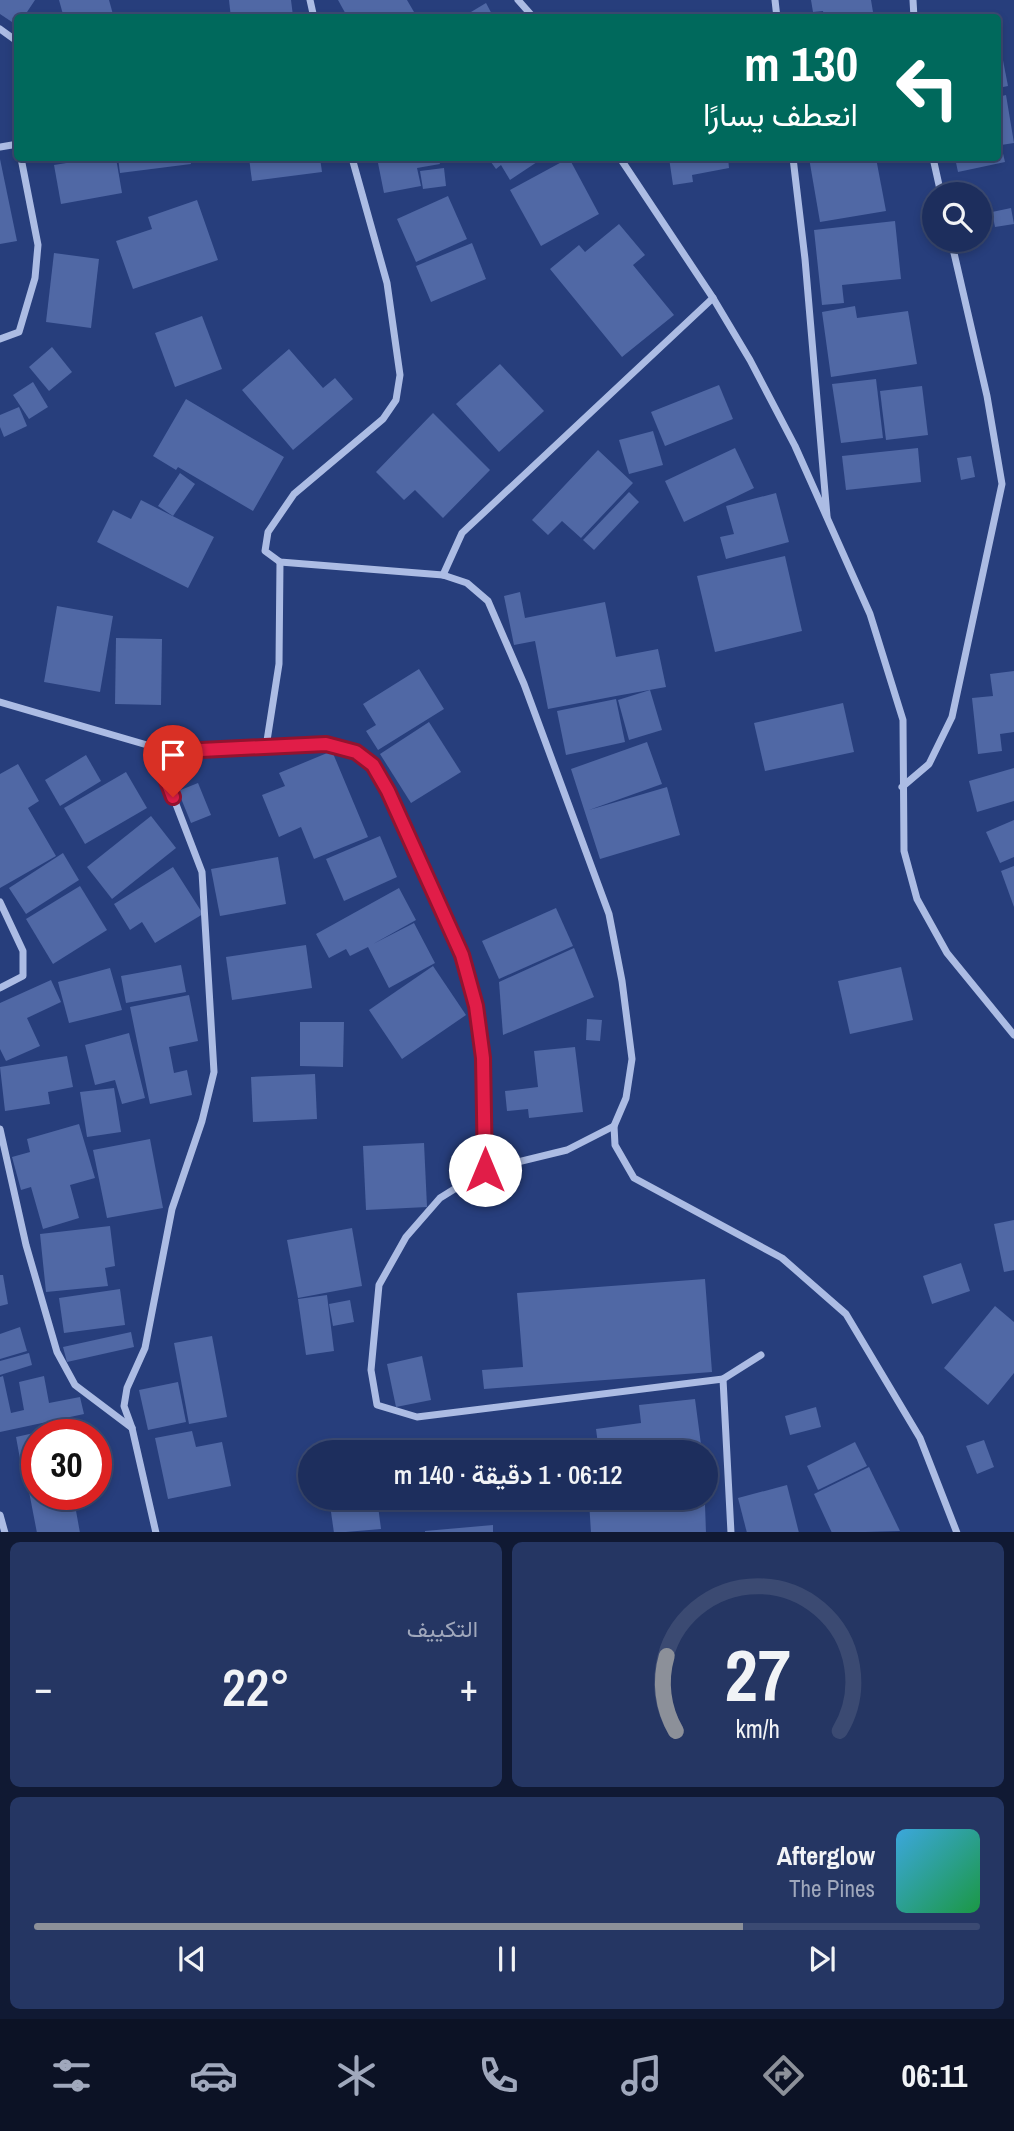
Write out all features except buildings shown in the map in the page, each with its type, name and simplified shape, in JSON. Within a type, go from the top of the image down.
[{"type":"street","points":[[518,0],[530,14]]},
{"type":"street","points":[[0,339],[19,332],[35,278],[38,245],[22,161]]},
{"type":"street","points":[[353,161],[387,283],[400,375],[396,400],[383,419],[293,494],[268,531],[265,551],[280,562],[443,575],[467,583],[488,601],[524,684],[609,914],[622,981],[632,1059],[626,1098],[614,1126],[615,1145],[634,1178],[782,1258],[846,1314],[920,1438],[957,1532]]},
{"type":"street","points":[[622,161],[713,298],[750,360],[788,433],[870,614],[903,720],[904,851],[917,899],[947,953],[1014,1035]]},
{"type":"street","points":[[793,161],[805,259],[828,521]]},
{"type":"street","points":[[934,161],[938,182]]},
{"type":"street","points":[[902,788],[929,764],[952,717],[1002,484],[987,396],[954,252]]},
{"type":"street","points":[[443,575],[462,533],[713,298]]},
{"type":"street","points":[[267,747],[279,664],[280,562]]},
{"type":"street","points":[[0,702],[154,747],[201,750],[326,744],[356,752],[373,765],[388,791],[462,955],[476,1006],[483,1058],[485,1170]]},
{"type":"street","points":[[154,747],[202,872],[214,1072],[202,1121],[172,1209],[145,1348],[127,1388],[124,1406],[132,1428],[157,1531]]},
{"type":"street","points":[[0,902],[23,951],[23,976],[0,988]]},
{"type":"street","points":[[614,1126],[567,1150],[485,1170],[440,1198],[406,1237],[379,1285],[371,1370],[377,1405],[417,1417],[723,1379],[761,1354]]},
{"type":"street","points":[[0,1129],[26,1245],[57,1352],[75,1385],[132,1428]]},
{"type":"street","points":[[723,1379],[731,1532]]},
{"type":"street","points":[[0,1515],[5,1532]]},
{"type":"route","points":[[173,797],[154,747],[201,750],[326,744],[356,752],[373,765],[388,791],[462,955],[476,1006],[483,1058],[485,1170]]}]
